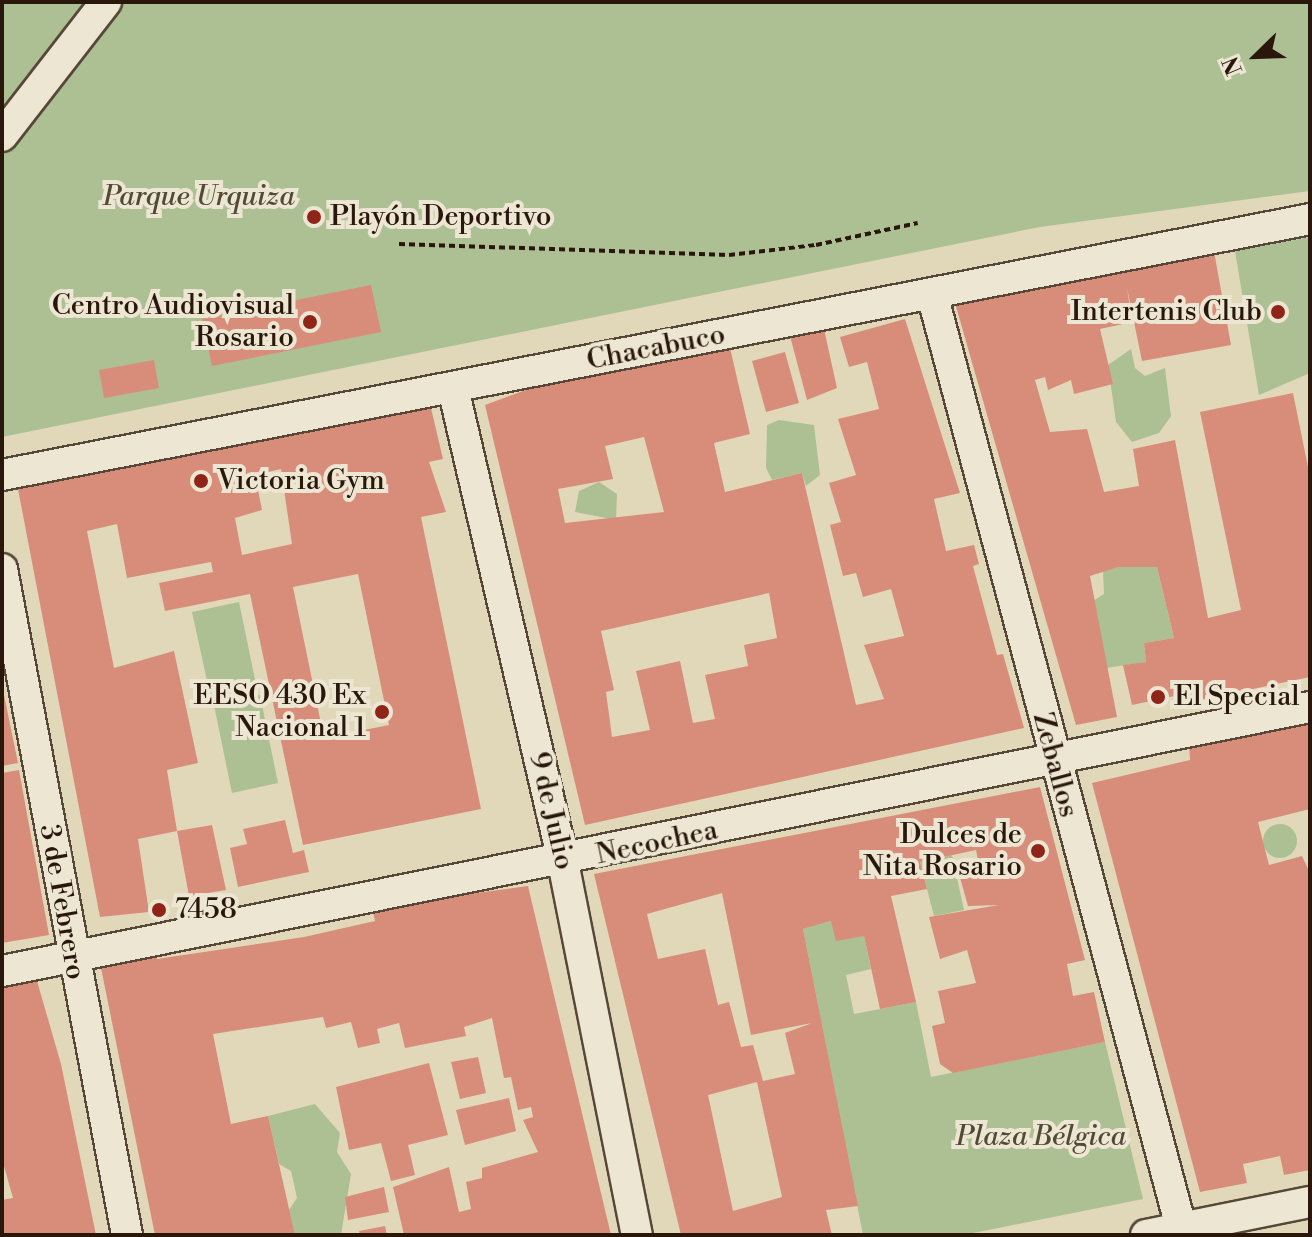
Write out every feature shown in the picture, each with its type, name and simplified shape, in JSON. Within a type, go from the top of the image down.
[{"type":"street","points":[[2,136],[106,2]]},
{"type":"street","name":"Chacabuco","points":[[2,475],[1310,219]]},
{"type":"street","name":"Zeballos","points":[[932,294],[1053,760],[1182,1231]]},
{"type":"street","name":"9 de Julio","points":[[453,388],[563,862],[637,1235]]},
{"type":"street","name":"3 de Febrero","points":[[2,569],[72,958],[127,1235]]},
{"type":"street","name":"Necochea","points":[[2,971],[563,862],[1310,707]]},
{"type":"street","points":[[1146,1235],[1182,1231],[1310,1202]]},
{"type":"path","points":[[399,244],[729,255],[816,245],[918,223]]},
{"type":"green space","name":"Parque Urquiza","points":[[2,2],[1310,2],[1310,191],[1040,227],[2,437]]},
{"type":"green space","name":"Intertenis Club","points":[[1310,237],[1310,373],[1259,395],[1235,251]]},
{"type":"green space","points":[[1131,349],[1135,368],[1145,376],[1165,368],[1171,416],[1159,433],[1132,442],[1116,422],[1108,365]]},
{"type":"green space","points":[[779,420],[814,425],[820,475],[806,486],[802,473],[772,480],[766,468],[767,425]]},
{"type":"green space","points":[[599,482],[617,494],[616,520],[575,512],[579,491]]},
{"type":"green space","points":[[1118,567],[1157,567],[1174,638],[1144,643],[1146,662],[1106,668],[1093,601],[1104,594],[1103,571]]},
{"type":"green space","points":[[239,602],[257,689],[211,699],[192,612]]},
{"type":"green space","points":[[260,695],[278,783],[232,793],[214,705]]},
{"type":"green space","points":[[1280,824],[1292,829],[1297,841],[1292,853],[1280,858],[1268,853],[1263,841],[1268,829]]},
{"type":"green space","points":[[952,855],[964,910],[934,916],[920,862]]},
{"type":"green space","name":"Plaza Bélgica","points":[[831,921],[864,936],[871,969],[846,975],[854,1014],[916,1002],[931,1077],[1105,1042],[1143,1199],[963,1235],[863,1235],[803,929]]},
{"type":"green space","points":[[315,1104],[340,1133],[337,1152],[351,1174],[341,1235],[295,1235],[289,1210],[297,1198],[291,1171],[279,1164],[268,1116]]},
{"type":"building","points":[[1213,246],[1231,345],[1142,361],[1127,288],[1132,322],[1100,329],[1113,384],[1074,394],[1071,380],[1048,390],[1045,377],[1035,380],[1050,432],[1087,429],[1104,492],[1139,486],[1133,449],[1175,440],[1208,618],[1241,610],[1200,412],[1293,393],[1310,477],[1310,677],[1185,703],[1184,694],[1132,705],[1123,665],[1146,662],[1144,643],[1174,638],[1157,567],[1118,567],[1090,576],[1117,717],[1076,725],[953,296]]},
{"type":"building","name":"Centro Audiovisual Rosario","points":[[371,285],[381,332],[212,366],[202,319]]},
{"type":"building","points":[[905,319],[960,493],[934,499],[946,551],[974,545],[979,564],[973,566],[997,655],[1003,654],[1024,728],[585,825],[485,405],[534,387],[730,348],[750,434],[714,443],[725,492],[802,473],[856,705],[884,699],[864,645],[904,636],[891,589],[863,597],[856,573],[843,576],[830,525],[841,522],[829,483],[856,475],[838,419],[879,409],[867,362],[849,367],[840,337]],"holes":[[[644,437],[664,512],[565,523],[558,489],[613,479],[605,446]],[[769,593],[777,638],[744,645],[748,666],[705,675],[715,719],[693,723],[680,661],[636,671],[650,730],[612,737],[606,692],[614,690],[601,631]]]},
{"type":"building","points":[[824,329],[837,388],[807,400],[790,336]]},
{"type":"building","points":[[785,352],[799,403],[766,412],[752,361]]},
{"type":"building","points":[[154,360],[159,388],[104,398],[99,370]]},
{"type":"building","points":[[431,408],[443,459],[429,462],[446,512],[421,517],[481,809],[303,845],[250,594],[165,611],[159,583],[213,572],[211,562],[127,578],[117,524],[87,531],[114,668],[174,651],[198,763],[167,770],[177,831],[138,839],[149,912],[100,917],[18,489]],"holes":[[[281,469],[292,544],[242,555],[235,518],[262,510],[255,475]],[[358,574],[389,725],[324,738],[293,587]]]},
{"type":"building","points":[[2,691],[18,763],[2,766]]},
{"type":"building","points":[[1310,718],[1310,809],[1258,822],[1269,865],[1302,856],[1310,873],[1310,1170],[1284,1175],[1280,1156],[1243,1164],[1247,1183],[1200,1192],[1092,783],[1190,760],[1189,743],[1239,732],[1240,738]]},
{"type":"building","points":[[19,770],[49,935],[2,943],[2,773]]},
{"type":"building","points":[[1040,787],[1085,960],[1067,964],[1073,996],[1094,992],[1105,1042],[953,1073],[940,1064],[932,1026],[945,1023],[938,991],[976,983],[967,950],[940,959],[929,917],[999,905],[968,906],[959,874],[980,871],[976,850],[920,862],[927,889],[891,896],[916,1002],[880,1009],[864,936],[836,941],[831,921],[803,929],[858,1206],[826,1210],[832,1235],[681,1235],[594,874]],"holes":[[[722,893],[751,1035],[812,1023],[785,1033],[795,1074],[763,1081],[753,1045],[741,1047],[729,1002],[718,1005],[705,949],[658,959],[647,914]],[[757,1082],[782,1197],[733,1211],[708,1095]]]},
{"type":"building","points":[[285,820],[293,853],[304,850],[309,872],[238,887],[230,848],[247,844],[243,829]]},
{"type":"building","points":[[212,825],[226,890],[189,896],[177,831]]},
{"type":"building","points":[[528,886],[611,1235],[404,1235],[393,1187],[449,1167],[459,1212],[471,1209],[466,1182],[482,1178],[482,1168],[538,1152],[523,1120],[533,1117],[531,1107],[518,1110],[511,1077],[504,1078],[492,1018],[464,1027],[466,1036],[405,1048],[399,1023],[377,1029],[380,1043],[358,1048],[351,1022],[326,1028],[323,1017],[213,1034],[231,1124],[268,1116],[295,1235],[155,1235],[100,963],[155,949],[157,959],[304,937],[375,921],[372,907]]},
{"type":"building","points":[[35,974],[61,1064],[96,1235],[2,1235],[2,1200],[13,1198],[2,1159],[2,981]]},
{"type":"building","points":[[478,1057],[486,1093],[460,1099],[451,1062]]},
{"type":"building","points":[[429,1063],[448,1135],[408,1145],[415,1175],[391,1181],[381,1143],[349,1150],[336,1087]]},
{"type":"building","points":[[509,1098],[516,1131],[465,1145],[456,1110]]},
{"type":"building","points":[[384,1187],[389,1212],[348,1220],[345,1197]]},
{"type":"building","points":[[385,1226],[387,1235],[360,1235],[359,1231]]},
{"type":"place","name":"Playón Deportivo","points":[[314,217]]},
{"type":"place","name":"Intertenis Club","points":[[1278,312]]},
{"type":"place","name":"Centro Audiovisual Rosario","points":[[310,322]]},
{"type":"place","name":"Victoria Gym","points":[[201,481]]},
{"type":"place","name":"El Special","points":[[1158,697]]},
{"type":"place","name":"EESO 430 Ex Nacional 1","points":[[382,712]]},
{"type":"place","name":"Dulces de Nita Rosario","points":[[1038,851]]},
{"type":"place","name":"7458","points":[[159,910]]}]
